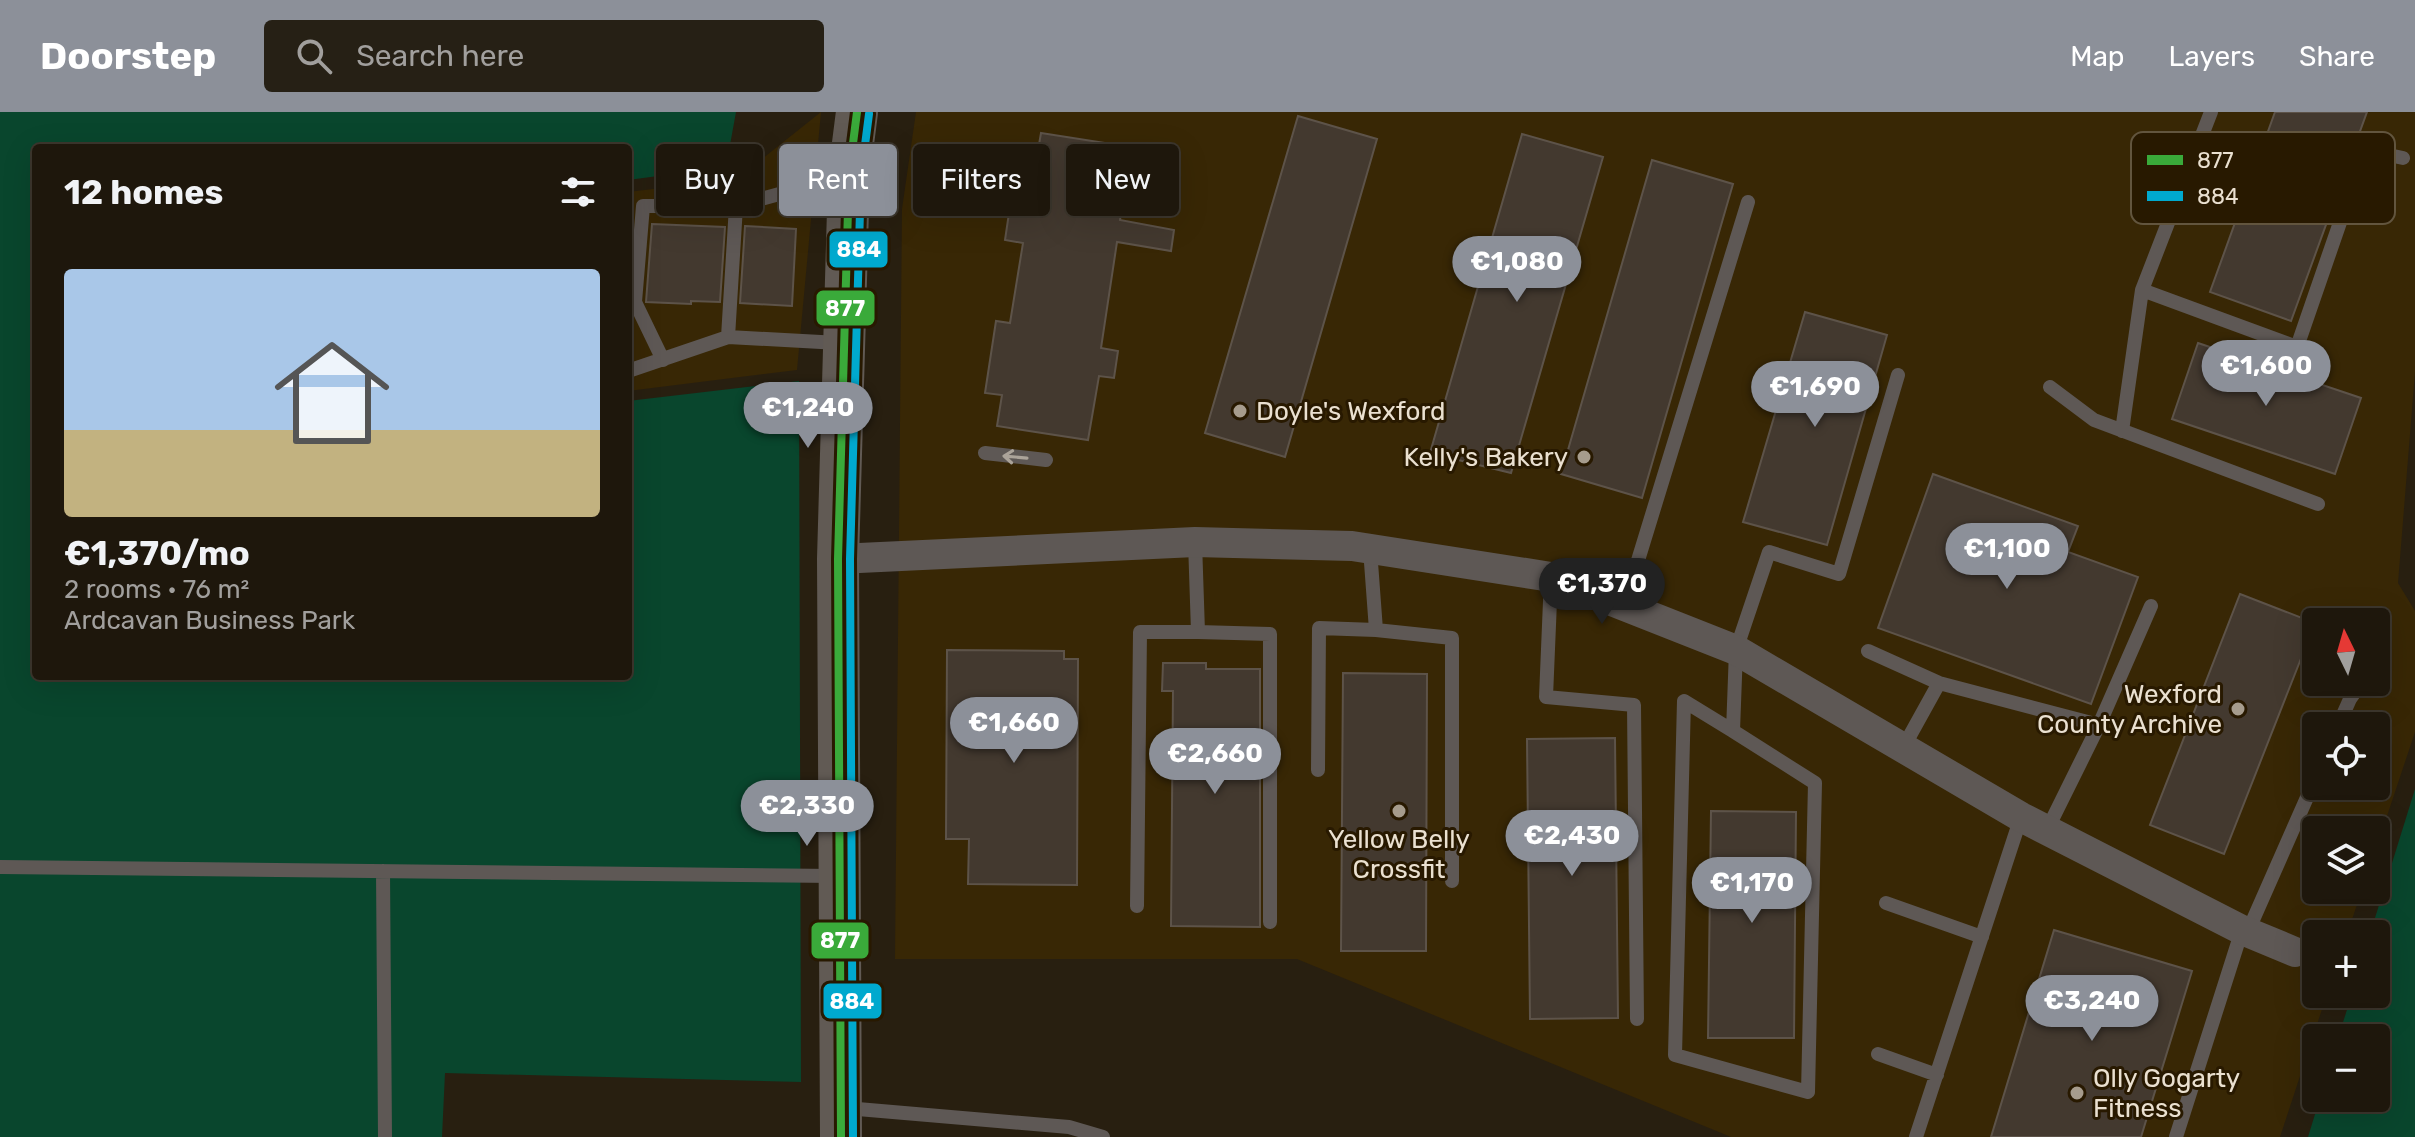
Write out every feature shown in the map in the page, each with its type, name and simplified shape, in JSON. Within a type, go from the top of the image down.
[{"type":"main road","points":[[853,144],[857,112]]},
{"type":"main road","points":[[841,1122],[838,559],[848,216]]},
{"type":"street","points":[[838,559],[1195,542],[1352,546],[1551,577],[1736,650],[2034,824],[2242,930],[2295,952]]},
{"type":"lane","points":[[2203,132],[2211,112]]},
{"type":"lane","points":[[2395,156],[2403,158]]},
{"type":"lane","points":[[1624,606],[1748,202]]},
{"type":"lane","points":[[643,206],[635,302],[663,360]]},
{"type":"lane","points":[[632,210],[656,206]]},
{"type":"lane","points":[[728,337],[735,216]]},
{"type":"lane","points":[[2122,431],[2142,290],[2168,224]]},
{"type":"lane","points":[[2142,290],[2297,347],[2339,224]]},
{"type":"lane","points":[[632,370],[728,337],[844,343]]},
{"type":"lane","points":[[1733,731],[1736,650],[1769,552],[1839,574],[1898,375]]},
{"type":"lane","points":[[2050,387],[2094,420],[2318,504]]},
{"type":"lane","points":[[985,453],[1046,460]]},
{"type":"lane","points":[[1195,542],[1198,632]]},
{"type":"lane","points":[[1370,549],[1376,630]]},
{"type":"lane","points":[[1551,577],[1546,697],[1634,705],[1637,1019]]},
{"type":"lane","points":[[1916,1137],[1982,937],[2034,824],[2099,725],[2151,606]]},
{"type":"lane","points":[[1318,770],[1319,628],[1452,638],[1452,881]]},
{"type":"lane","points":[[1137,906],[1140,632],[1270,634],[1270,922]]},
{"type":"lane","points":[[1868,651],[1939,683],[2099,725]]},
{"type":"lane","points":[[1903,748],[1939,683]]},
{"type":"lane","points":[[1684,701],[1733,731],[1815,783],[1808,1092],[1675,1055],[1684,701]]},
{"type":"lane","points":[[2176,1137],[2242,930],[2253,920],[2306,800]]},
{"type":"lane","points":[[0,867],[840,876]]},
{"type":"lane","points":[[383,871],[385,1137]]},
{"type":"lane","points":[[1886,903],[1982,937]]},
{"type":"lane","points":[[1878,1054],[1937,1075]]},
{"type":"lane","points":[[841,1122],[1069,1127],[1103,1137]]},
{"type":"shaded area","points":[[821,112],[818,144],[781,144]]},
{"type":"shaded area","points":[[916,112],[2415,112],[2415,372],[2398,583],[2415,611],[2415,732],[2387,816],[2302,816],[2302,904],[2357,904],[2352,920],[2302,920],[2302,1008],[2322,1008],[2317,1024],[2302,1024],[2302,1070],[2280,1137],[1731,1137],[1297,959],[895,959],[902,209]]},
{"type":"shaded area","points":[[779,146],[779,216],[811,216],[797,370],[632,391],[632,192],[656,189],[656,216],[763,216],[763,158]]},
{"type":"green space","points":[[0,112],[736,112],[730,144],[656,144],[656,176],[632,179],[632,144],[32,144],[32,680],[632,680],[632,401],[799,381],[801,1082],[445,1073],[442,1137],[0,1137]]},
{"type":"green space","points":[[2415,789],[2415,1137],[2308,1137],[2316,1112],[2390,1112],[2390,1024],[2342,1024],[2348,1008],[2390,1008],[2390,920],[2374,920],[2379,904],[2390,904],[2390,870]]},
{"type":"building","points":[[2275,112],[2367,112],[2360,132],[2268,132]]},
{"type":"building","points":[[1298,116],[1377,139],[1285,457],[1205,433]]},
{"type":"building","points":[[1041,133],[1112,144],[1066,144],[1066,216],[1121,216],[1120,220],[1174,230],[1171,251],[1117,242],[1101,348],[1118,351],[1114,378],[1099,376],[1088,440],[997,426],[1002,395],[985,393],[996,321],[1010,323],[1023,243],[1005,240],[1009,216],[1050,216],[1050,144],[1039,144]]},
{"type":"building","points":[[1522,134],[1603,157],[1511,473],[1430,453]]},
{"type":"building","points":[[1652,160],[1733,184],[1642,498],[1561,474]]},
{"type":"building","points":[[652,224],[725,227],[720,302],[646,302]]},
{"type":"building","points":[[2235,224],[2326,224],[2291,321],[2210,292]]},
{"type":"building","points":[[745,226],[796,229],[792,306],[740,303]]},
{"type":"building","points":[[1805,312],[1887,335],[1827,545],[1743,522]]},
{"type":"building","points":[[2198,343],[2361,398],[2335,474],[2172,419]]},
{"type":"building","points":[[1933,474],[2078,526],[2068,552],[2138,577],[2091,704],[1878,628]]},
{"type":"building","name":"Wexford County Archive","points":[[2240,594],[2302,618],[2302,656],[2224,854],[2150,825]]},
{"type":"building","points":[[947,650],[1064,651],[1064,659],[1078,659],[1077,885],[968,884],[969,839],[946,839]]},
{"type":"building","points":[[1163,663],[1206,663],[1206,669],[1260,669],[1260,927],[1171,926],[1173,691],[1162,691]]},
{"type":"building","points":[[1343,673],[1427,674],[1426,951],[1341,951]]},
{"type":"building","points":[[1615,738],[1618,1018],[1530,1019],[1527,739]]},
{"type":"building","points":[[1711,811],[1796,812],[1794,1038],[1708,1038]]},
{"type":"building","points":[[2054,930],[2192,971],[2141,1137],[1991,1137]]},
{"type":"transit line","name":"877","points":[[841,1137],[838,559],[849,175],[857,112]]},
{"type":"transit line","name":"884","points":[[853,1137],[850,559],[861,176],[869,114]]},
{"type":"place","name":"Doyle's Wexford","points":[[1240,411]]},
{"type":"place","name":"Kelly's Bakery","points":[[1584,457]]},
{"type":"place","name":"Wexford County Archive","points":[[2238,709]]},
{"type":"place","name":"Yellow Belly Crossfit","points":[[1399,811]]},
{"type":"place","name":"Olly Gogarty Fitness","points":[[2077,1093]]}]
